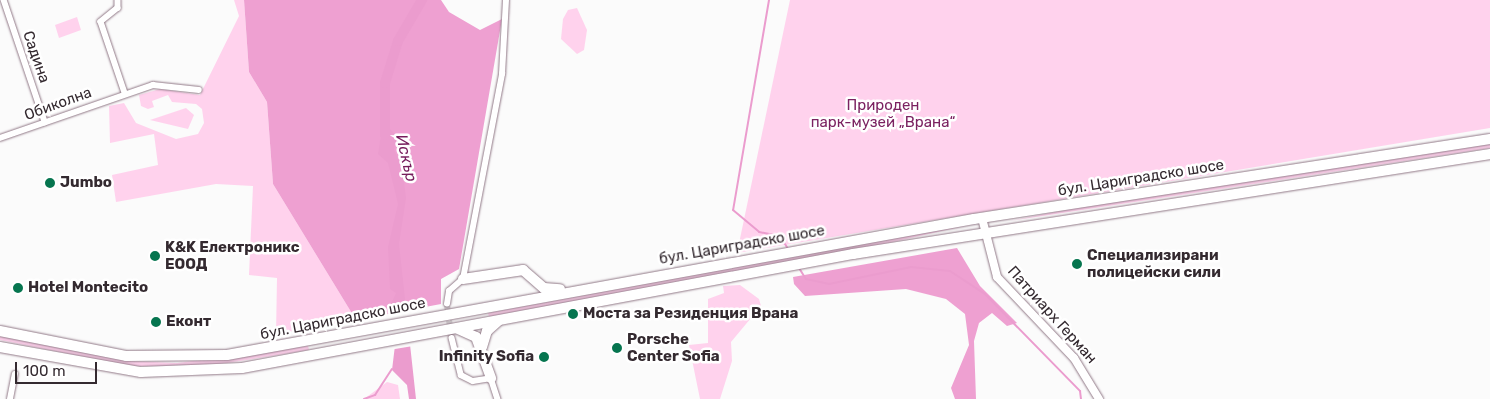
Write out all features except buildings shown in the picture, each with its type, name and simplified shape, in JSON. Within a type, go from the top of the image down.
[{"type":"highway","name":"бул. Цариградско шосе","points":[[0,331],[108,353],[173,358],[241,352],[982,218],[1490,139]]},
{"type":"highway","name":"бул. Цариградско шосе","points":[[0,347],[107,369],[174,373],[242,368],[431,332],[453,333],[500,320],[819,260],[984,232],[1490,154]]},
{"type":"highway","points":[[463,279],[524,270],[550,290],[591,288]]},
{"type":"highway","points":[[502,304],[533,291],[537,281]]},
{"type":"highway","points":[[482,347],[487,331],[500,320]]},
{"type":"highway","points":[[453,333],[472,335],[482,347],[491,378]]},
{"type":"street","name":"Садина","points":[[4,0],[46,122]]},
{"type":"street","points":[[118,0],[118,8],[101,22],[125,93]]},
{"type":"street","points":[[447,304],[449,290],[463,279],[502,74],[506,0]]},
{"type":"street","name":"Обиколна","points":[[0,138],[125,93],[153,85],[199,90]]},
{"type":"street","name":"Патриарх Герман","points":[[982,218],[984,232],[997,277],[1074,358],[1100,399]]},
{"type":"street","points":[[453,333],[460,375],[473,381],[491,378],[498,399]]},
{"type":"street","points":[[10,399],[15,374]]},
{"type":"green space","points":[[234,0],[244,0],[249,72],[267,102],[273,184],[356,320],[276,334],[277,278],[249,275],[253,186],[216,184],[116,202],[112,175],[158,165],[154,134],[110,143],[109,106],[124,103],[136,123],[176,139],[198,134],[204,123],[202,109],[196,104],[172,102],[168,95],[152,101],[154,107],[148,109],[141,106],[139,95],[160,89],[200,95],[239,16]]},
{"type":"green space","name":"Природен парк-музей „Врана“","points":[[790,0],[1490,0],[1490,128],[737,253]]},
{"type":"green space","points":[[577,8],[587,30],[584,50],[577,54],[561,39],[563,19],[568,10]]},
{"type":"green space","points":[[77,17],[81,30],[59,38],[55,25]]},
{"type":"green space","points":[[186,108],[194,115],[188,129],[150,120]]},
{"type":"green space","points":[[1490,143],[1490,148],[1010,221],[1099,203]]},
{"type":"green space","points":[[973,224],[884,244],[489,317],[488,313]]},
{"type":"green space","points":[[740,285],[759,299],[761,306],[731,342],[732,361],[720,399],[700,399],[689,345],[708,343],[708,299],[724,293],[723,286]]},
{"type":"green space","points":[[0,336],[128,361],[177,363],[308,346],[309,350],[208,366],[129,366],[0,340]]},
{"type":"green space","points":[[387,382],[398,385],[400,399],[364,399]]},
{"type":"shaded area","points":[[244,0],[441,0],[449,12],[480,30],[502,19],[459,269],[441,279],[441,304],[356,320],[273,184],[267,102],[249,72]]},
{"type":"shaded area","points":[[383,122],[397,136],[394,150],[402,166],[406,198],[399,244],[416,399],[409,399],[407,385],[392,370],[397,329],[391,304],[396,293],[390,289],[388,247],[398,204],[388,163],[378,154]]},
{"type":"shaded area","points":[[957,248],[980,286],[1017,323],[1007,326],[992,313],[979,323],[974,341],[976,399],[955,399],[951,388],[969,345],[965,314],[946,299],[906,289],[805,296],[794,284],[793,277]]},
{"type":"pier","points":[[411,310],[413,346],[389,350],[395,328],[393,313]]},
{"type":"waterway","name":"Искър","points":[[385,135],[385,83],[398,41],[422,0]]},
{"type":"waterway","points":[[769,0],[733,210],[759,232],[780,236],[788,249]]},
{"type":"waterway","points":[[799,268],[806,279],[829,284],[911,267],[950,271],[985,294],[1080,391],[1081,399]]},
{"type":"waterway","points":[[364,399],[375,395],[392,369]]},
{"type":"tunnel","points":[[447,304],[451,331]]},
{"type":"place","name":"Jumbo","points":[[50,183]]},
{"type":"place","name":"K&K Електроникс ЕООД","points":[[155,256]]},
{"type":"place","name":"Специализирани полицейски сили","points":[[1077,264]]},
{"type":"place","name":"Hotel Montecito","points":[[18,288]]},
{"type":"place","name":"Моста за Резиденция Врана","points":[[573,314]]},
{"type":"place","name":"Еконт","points":[[156,322]]},
{"type":"place","name":"Porsche Center Sofia","points":[[617,348]]},
{"type":"place","name":"Infinity Sofia","points":[[544,357]]}]
